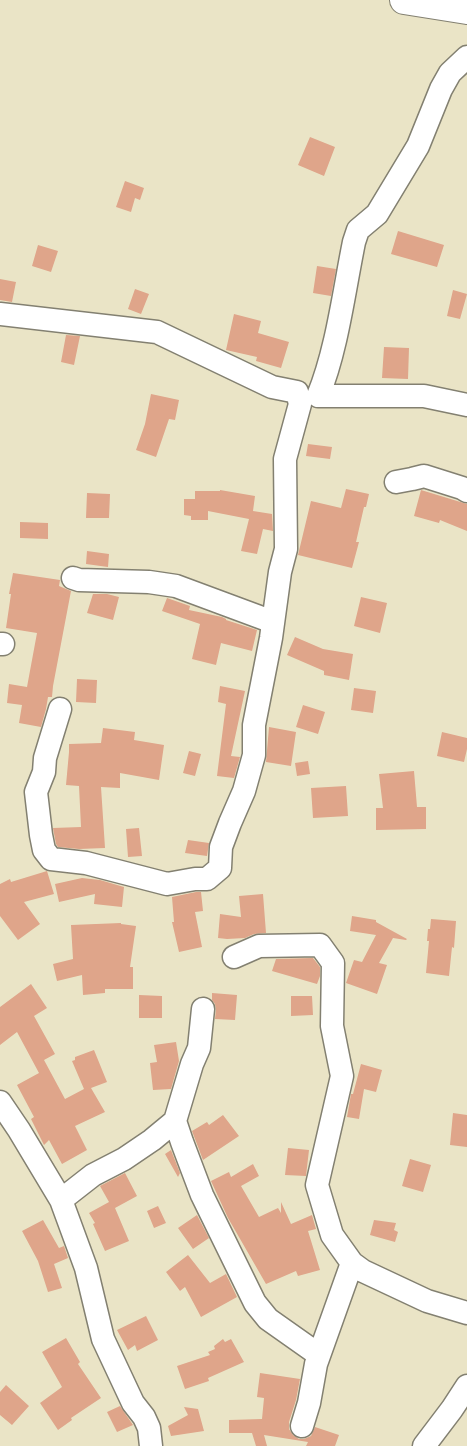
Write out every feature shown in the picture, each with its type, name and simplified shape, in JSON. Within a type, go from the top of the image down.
[{"type":"highway","points":[[404,0],[467,10]]},
{"type":"street","points":[[60,709],[45,758],[44,772],[36,792],[44,850],[50,860],[86,863],[167,884],[207,879],[220,868],[221,848],[244,791],[254,755],[254,725],[280,572],[286,549],[284,459],[309,400],[325,378],[358,230],[377,214],[418,146],[445,81],[450,73],[467,57]]},
{"type":"street","points":[[0,314],[157,332],[272,387],[297,392],[309,400],[424,396],[467,405]]},
{"type":"street","points":[[396,482],[424,476],[467,491]]},
{"type":"street","points":[[73,578],[79,580],[149,582],[176,586],[273,622]]},
{"type":"street","points":[[234,957],[259,946],[320,945],[332,963],[332,1026],[342,1076],[317,1185],[332,1235],[352,1263],[363,1271],[427,1301],[467,1313]]},
{"type":"street","points":[[61,1200],[93,1175],[124,1159],[152,1140],[175,1121],[192,1064],[199,1048],[203,1009]]},
{"type":"street","points":[[0,1102],[61,1200],[86,1268],[103,1339],[133,1403],[144,1417],[149,1428],[151,1446]]},
{"type":"street","points":[[175,1121],[202,1195],[255,1303],[268,1319],[319,1355]]},
{"type":"street","points":[[302,1426],[309,1403],[316,1364],[352,1263]]},
{"type":"street","points":[[424,1446],[467,1386]]},
{"type":"building","points":[[310,137],[335,147],[324,176],[298,165]]},
{"type":"building","points":[[125,181],[144,188],[140,200],[135,198],[131,212],[116,207]]},
{"type":"building","points":[[398,231],[444,245],[437,267],[391,254]]},
{"type":"building","points":[[38,245],[58,251],[51,272],[32,266]]},
{"type":"building","points":[[317,266],[336,269],[331,296],[313,293]]},
{"type":"building","points":[[0,279],[16,282],[12,302],[0,300]]},
{"type":"building","points":[[135,289],[149,294],[141,314],[128,309]]},
{"type":"building","points":[[453,290],[467,294],[460,319],[447,316]]},
{"type":"building","points":[[234,314],[261,321],[258,333],[289,342],[281,368],[256,361],[257,357],[226,350]]},
{"type":"building","points":[[66,335],[80,336],[74,365],[61,362]]},
{"type":"building","points":[[384,347],[409,348],[408,379],[382,378]]},
{"type":"building","points":[[151,394],[179,400],[175,420],[169,419],[156,457],[136,450],[145,424]]},
{"type":"building","points":[[308,444],[332,447],[330,459],[306,456]]},
{"type":"building","points":[[346,489],[369,494],[366,507],[364,507],[356,542],[359,542],[352,568],[298,555],[311,501],[341,508]]},
{"type":"building","points":[[220,490],[255,496],[253,511],[272,514],[273,531],[263,529],[257,554],[241,551],[249,519],[208,511],[208,520],[191,520],[191,516],[184,515],[184,499],[195,499],[195,491]]},
{"type":"building","points":[[421,490],[467,504],[467,531],[440,520],[439,523],[414,516]]},
{"type":"building","points":[[87,493],[110,494],[109,518],[86,518]]},
{"type":"building","points":[[20,522],[48,523],[48,539],[20,538]]},
{"type":"building","points":[[87,551],[109,554],[108,567],[86,564]]},
{"type":"building","points":[[13,573],[60,580],[59,586],[71,591],[52,697],[48,697],[41,727],[19,723],[22,705],[7,703],[9,684],[27,687],[37,633],[6,628]]},
{"type":"building","points":[[93,594],[107,594],[119,597],[113,620],[87,613]]},
{"type":"building","points":[[361,597],[387,603],[380,633],[354,626]]},
{"type":"building","points":[[167,598],[190,606],[189,610],[222,617],[257,630],[252,651],[221,643],[216,665],[192,659],[200,624],[162,611]]},
{"type":"building","points":[[295,637],[323,649],[353,654],[349,680],[324,675],[324,671],[287,655]]},
{"type":"building","points":[[77,679],[97,680],[96,703],[76,702]]},
{"type":"building","points":[[220,686],[245,691],[231,756],[240,757],[234,778],[217,776],[226,704],[218,702]]},
{"type":"building","points":[[354,688],[376,691],[373,713],[351,710]]},
{"type":"building","points":[[303,705],[325,712],[318,734],[296,727]]},
{"type":"building","points":[[269,727],[296,732],[291,766],[266,762]]},
{"type":"building","points":[[103,728],[135,732],[134,740],[164,745],[159,780],[120,773],[120,788],[101,787],[105,848],[79,849],[58,847],[53,828],[81,827],[79,786],[66,785],[69,744],[101,743]]},
{"type":"building","points":[[442,732],[467,738],[464,762],[437,756]]},
{"type":"building","points":[[189,751],[201,754],[195,776],[183,773]]},
{"type":"building","points":[[308,761],[310,774],[297,776],[295,763]]},
{"type":"building","points":[[414,771],[417,807],[426,807],[426,829],[376,830],[376,808],[383,808],[379,774]]},
{"type":"building","points":[[346,786],[348,816],[313,818],[311,788]]},
{"type":"building","points":[[139,828],[142,856],[128,857],[126,829]]},
{"type":"building","points":[[188,840],[209,843],[207,856],[185,853]]},
{"type":"building","points":[[47,871],[54,894],[24,902],[40,924],[18,940],[0,916],[0,884],[10,879],[11,882]]},
{"type":"building","points":[[82,878],[100,880],[124,887],[122,907],[94,904],[95,894],[59,902],[55,884]]},
{"type":"building","points":[[201,892],[203,911],[195,912],[202,947],[179,952],[172,922],[174,922],[172,897]]},
{"type":"building","points":[[263,894],[266,933],[254,934],[245,938],[218,938],[220,914],[241,917],[239,896]]},
{"type":"building","points":[[352,916],[376,920],[376,922],[407,939],[393,938],[379,963],[387,965],[377,994],[346,983],[354,960],[362,962],[376,935],[350,931]]},
{"type":"building","points":[[431,919],[456,921],[449,976],[426,973],[429,941],[427,941],[428,929],[430,929]]},
{"type":"building","points":[[121,923],[136,926],[130,967],[133,967],[133,989],[105,989],[105,993],[83,995],[82,975],[57,981],[53,964],[73,959],[71,925]]},
{"type":"building","points":[[313,958],[320,967],[320,976],[317,984],[272,971],[276,959]]},
{"type":"building","points":[[31,984],[47,1008],[34,1016],[55,1054],[44,1060],[65,1099],[84,1089],[72,1061],[75,1060],[75,1057],[94,1050],[107,1082],[91,1088],[105,1112],[75,1126],[87,1150],[62,1164],[49,1140],[44,1145],[31,1119],[34,1117],[17,1085],[39,1073],[17,1032],[0,1045],[0,1007]]},
{"type":"building","points":[[212,993],[237,995],[235,1020],[215,1019],[216,1010],[212,1000]]},
{"type":"building","points":[[139,995],[162,996],[162,1018],[139,1018]]},
{"type":"building","points":[[291,996],[312,996],[313,1015],[291,1016]]},
{"type":"building","points":[[176,1042],[179,1061],[171,1089],[153,1090],[150,1063],[157,1062],[154,1045]]},
{"type":"building","points":[[361,1064],[382,1070],[376,1092],[364,1089],[359,1119],[347,1117],[351,1094],[353,1094]]},
{"type":"building","points":[[453,1113],[467,1115],[467,1147],[450,1145]]},
{"type":"building","points":[[223,1115],[239,1136],[203,1160],[192,1131],[207,1122],[209,1125]]},
{"type":"building","points":[[288,1148],[309,1150],[306,1176],[285,1175]]},
{"type":"building","points":[[171,1150],[180,1173],[178,1177],[165,1154]]},
{"type":"building","points":[[410,1159],[431,1165],[423,1192],[402,1186]]},
{"type":"building","points":[[253,1164],[259,1176],[241,1186],[259,1217],[278,1208],[281,1213],[281,1202],[291,1224],[312,1215],[316,1229],[308,1231],[320,1270],[298,1276],[296,1271],[266,1284],[228,1218],[211,1181],[229,1172],[231,1177]]},
{"type":"building","points":[[125,1173],[137,1196],[115,1208],[129,1241],[105,1251],[93,1224],[95,1223],[89,1213],[109,1202],[100,1186]]},
{"type":"building","points":[[158,1206],[166,1223],[154,1228],[147,1211]]},
{"type":"building","points":[[197,1215],[209,1238],[193,1249],[178,1228]]},
{"type":"building","points":[[43,1220],[59,1248],[64,1246],[68,1258],[54,1264],[62,1288],[48,1292],[38,1261],[22,1231]]},
{"type":"building","points":[[374,1220],[396,1223],[394,1230],[398,1232],[395,1242],[370,1235]]},
{"type":"building","points":[[188,1255],[210,1283],[226,1274],[237,1297],[201,1317],[185,1287],[180,1291],[166,1272]]},
{"type":"building","points":[[146,1316],[158,1340],[137,1351],[135,1345],[128,1350],[117,1330]]},
{"type":"building","points":[[66,1338],[80,1362],[78,1364],[101,1398],[71,1418],[72,1420],[58,1430],[40,1403],[62,1387],[42,1352]]},
{"type":"building","points":[[223,1339],[225,1342],[231,1339],[244,1362],[208,1378],[209,1381],[185,1389],[177,1366],[210,1355],[208,1352],[215,1349],[214,1346]]},
{"type":"building","points":[[260,1373],[300,1379],[289,1422],[289,1429],[299,1439],[311,1436],[315,1427],[339,1435],[335,1446],[306,1446],[308,1442],[264,1435],[267,1446],[256,1446],[252,1433],[229,1433],[229,1420],[262,1419],[264,1398],[257,1397]]},
{"type":"building","points":[[6,1385],[29,1406],[12,1425],[0,1415],[0,1392]]},
{"type":"building","points":[[120,1406],[133,1425],[117,1432],[107,1412]]},
{"type":"building","points":[[184,1407],[198,1409],[204,1431],[171,1436],[168,1426],[188,1415]]}]
